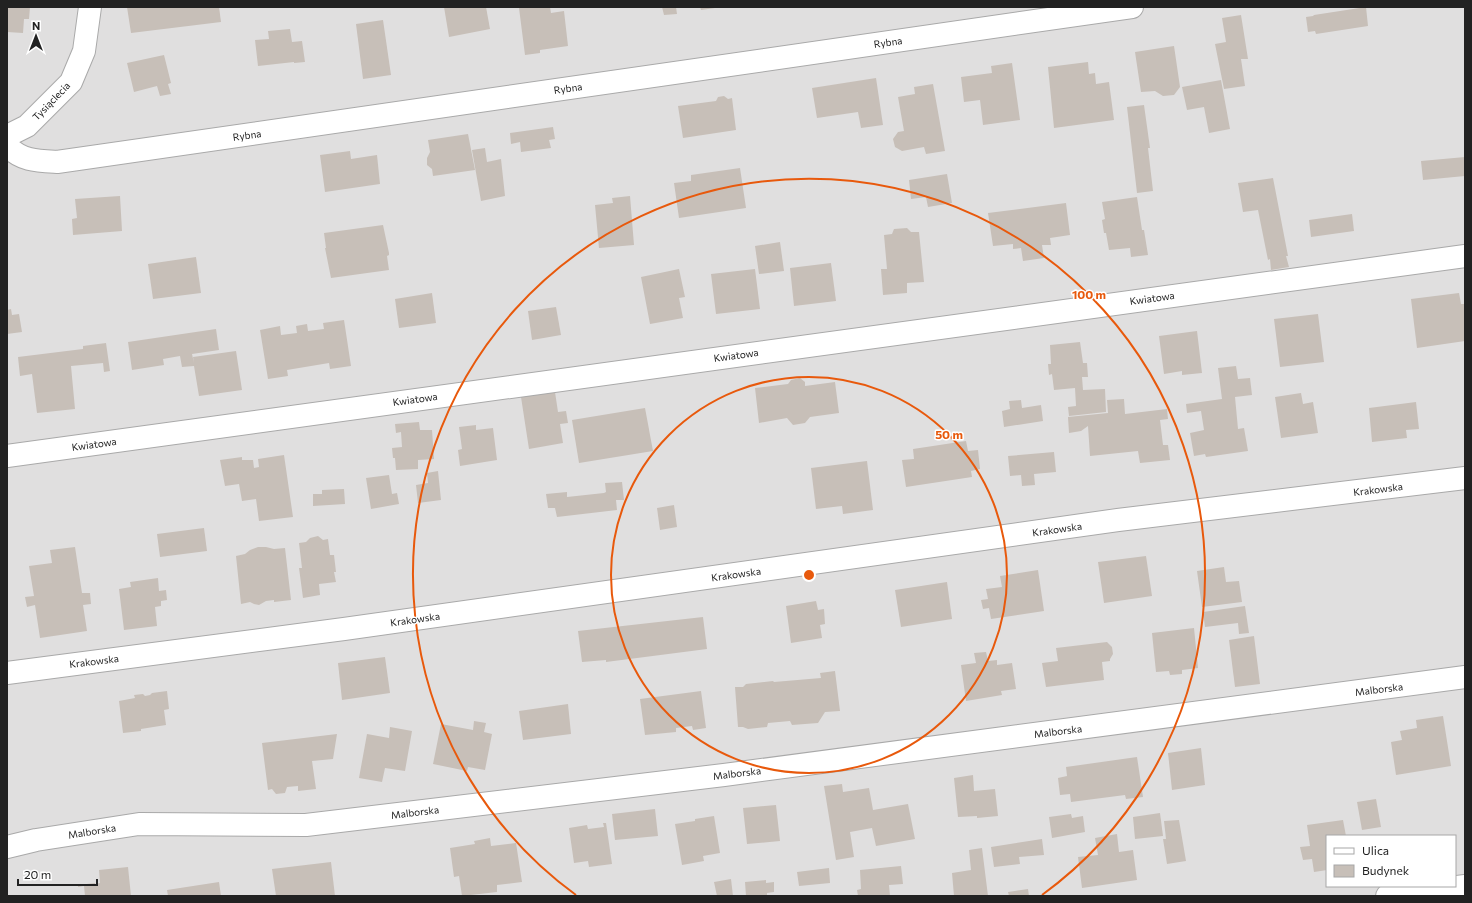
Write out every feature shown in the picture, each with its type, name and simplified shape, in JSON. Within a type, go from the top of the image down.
[{"type":"street","name":"Tysiąclecia","points":[[7,136],[27,126],[71,82],[84,51],[90,7]]},
{"type":"street","name":"Rybna","points":[[7,146],[12,152],[29,160],[57,162],[1132,7]]},
{"type":"street","name":"Kwiatowa","points":[[7,456],[1465,256]]},
{"type":"street","name":"Krakowska","points":[[7,673],[336,630],[1118,520],[1465,478]]},
{"type":"street","name":"Malborska","points":[[7,847],[36,840],[139,824],[314,824],[724,775],[1465,677]]},
{"type":"street","points":[[1387,896],[1465,886]]},
{"type":"shaded area","points":[[7,7],[1465,7],[1465,896],[7,896]]},
{"type":"building","points":[[7,7],[30,7],[29,19],[24,19],[23,33],[7,32]]},
{"type":"building","points":[[127,7],[219,7],[221,22],[131,33]]},
{"type":"building","points":[[444,7],[486,7],[490,29],[449,37]]},
{"type":"building","points":[[550,7],[551,13],[564,11],[568,46],[540,50],[540,53],[525,55],[519,8]]},
{"type":"building","points":[[662,7],[676,7],[677,14],[664,15]]},
{"type":"building","points":[[700,7],[715,7],[715,8],[701,10]]},
{"type":"building","points":[[1366,7],[1368,26],[1316,34],[1315,31],[1308,32],[1306,17]]},
{"type":"building","points":[[1241,15],[1248,59],[1241,59],[1245,86],[1224,89],[1215,44],[1226,42],[1222,18]]},
{"type":"building","points":[[383,20],[391,75],[363,79],[356,24]]},
{"type":"building","points":[[290,29],[292,42],[302,41],[305,62],[258,66],[255,40],[269,39],[268,31]]},
{"type":"building","points":[[1174,46],[1180,87],[1174,95],[1163,96],[1155,91],[1141,92],[1135,52]]},
{"type":"building","points":[[164,55],[171,83],[168,84],[171,94],[160,96],[157,86],[134,92],[127,63]]},
{"type":"building","points":[[1088,62],[1089,74],[1095,73],[1096,84],[1109,82],[1114,120],[1054,128],[1048,67]]},
{"type":"building","points":[[1012,63],[1020,120],[983,125],[980,100],[964,102],[961,77],[992,73],[991,66]]},
{"type":"building","points":[[876,78],[883,125],[861,128],[858,112],[817,118],[812,88]]},
{"type":"building","points":[[1221,80],[1230,129],[1209,133],[1204,107],[1187,110],[1182,87]]},
{"type":"building","points":[[933,84],[945,151],[926,154],[924,147],[902,151],[895,147],[893,139],[898,132],[904,131],[898,97],[915,94],[914,87]]},
{"type":"building","points":[[724,96],[728,99],[732,98],[736,130],[683,138],[678,106],[716,101],[718,97]]},
{"type":"building","points":[[1144,105],[1150,148],[1148,148],[1153,191],[1137,193],[1127,107]]},
{"type":"building","points":[[553,127],[555,139],[549,140],[551,148],[521,152],[520,142],[511,144],[510,133]]},
{"type":"building","points":[[468,134],[475,170],[433,176],[432,169],[427,165],[427,158],[430,152],[428,140]]},
{"type":"building","points":[[485,148],[487,162],[501,159],[505,196],[481,201],[472,150]]},
{"type":"building","points":[[350,151],[351,159],[377,155],[380,184],[325,192],[320,155]]},
{"type":"building","points":[[1465,157],[1465,176],[1423,180],[1421,161]]},
{"type":"building","points":[[740,168],[746,208],[679,218],[674,183],[691,181],[691,175]]},
{"type":"building","points":[[947,174],[952,203],[928,207],[926,197],[911,199],[909,180]]},
{"type":"building","points":[[1273,178],[1289,267],[1271,270],[1270,259],[1268,260],[1258,210],[1243,212],[1238,183]]},
{"type":"building","points":[[120,196],[122,231],[73,235],[72,219],[77,218],[75,199]]},
{"type":"building","points":[[630,196],[634,245],[599,248],[595,205],[613,203],[612,198]]},
{"type":"building","points":[[1137,197],[1142,230],[1144,230],[1148,255],[1131,257],[1130,248],[1109,250],[1102,220],[1105,219],[1102,202]]},
{"type":"building","points":[[1066,203],[1070,235],[1050,238],[1051,245],[1042,245],[1044,258],[1023,261],[1021,248],[1013,249],[1013,244],[993,246],[988,213]]},
{"type":"building","points":[[1352,214],[1354,231],[1311,237],[1309,220]]},
{"type":"building","points":[[383,225],[389,253],[387,256],[389,270],[331,278],[325,248],[324,233]]},
{"type":"building","points":[[907,228],[911,232],[919,232],[924,282],[907,283],[907,293],[883,295],[881,269],[887,269],[884,235],[892,234],[894,229]]},
{"type":"building","points":[[780,242],[784,271],[759,274],[755,246]]},
{"type":"building","points":[[196,257],[201,293],[153,299],[148,264]]},
{"type":"building","points":[[831,263],[836,301],[794,306],[790,268]]},
{"type":"building","points":[[679,269],[685,297],[679,298],[683,318],[650,324],[641,277]]},
{"type":"building","points":[[755,269],[760,309],[716,314],[711,274]]},
{"type":"building","points":[[432,293],[436,323],[399,328],[395,299]]},
{"type":"building","points":[[1459,293],[1461,304],[1465,304],[1465,341],[1417,348],[1411,299]]},
{"type":"building","points":[[556,307],[561,335],[532,340],[528,311]]},
{"type":"building","points":[[11,309],[12,315],[19,314],[22,332],[7,334],[7,310]]},
{"type":"building","points":[[1318,314],[1324,362],[1280,367],[1274,319]]},
{"type":"building","points":[[344,320],[351,366],[330,369],[329,363],[287,370],[288,376],[268,379],[260,330],[280,326],[281,335],[297,333],[296,326],[307,324],[308,331],[324,329],[323,323]]},
{"type":"building","points":[[216,329],[219,350],[192,354],[194,363],[193,357],[236,351],[242,390],[199,396],[194,366],[182,367],[180,356],[163,359],[164,365],[132,370],[128,342]]},
{"type":"building","points":[[1197,331],[1202,373],[1182,375],[1182,371],[1164,374],[1159,336]]},
{"type":"building","points":[[1080,342],[1083,363],[1087,363],[1088,377],[1082,377],[1083,390],[1105,389],[1106,412],[1069,416],[1068,407],[1076,406],[1075,388],[1054,390],[1052,374],[1049,375],[1048,364],[1051,364],[1050,345]]},
{"type":"building","points":[[106,343],[110,371],[104,372],[103,363],[71,366],[75,409],[37,413],[32,374],[20,376],[18,357],[83,349],[83,346]]},
{"type":"building","points":[[1236,366],[1238,379],[1250,378],[1252,395],[1235,397],[1238,429],[1244,428],[1248,451],[1206,457],[1205,454],[1194,456],[1190,433],[1204,430],[1201,411],[1187,413],[1186,404],[1222,399],[1218,368]]},
{"type":"building","points":[[800,378],[805,382],[805,386],[835,382],[839,413],[810,417],[805,423],[793,425],[787,418],[759,423],[755,388],[788,384],[791,380]]},
{"type":"building","points":[[555,392],[558,412],[566,411],[568,423],[560,424],[563,443],[529,449],[521,397]]},
{"type":"building","points":[[1301,393],[1303,404],[1313,402],[1318,433],[1281,438],[1275,397]]},
{"type":"building","points":[[1124,399],[1125,414],[1167,409],[1168,419],[1160,420],[1163,445],[1168,445],[1170,460],[1140,463],[1138,451],[1090,456],[1088,426],[1081,431],[1069,433],[1068,417],[1108,413],[1107,400]]},
{"type":"building","points":[[1021,400],[1022,408],[1041,405],[1043,421],[1004,427],[1002,411],[1010,409],[1009,401]]},
{"type":"building","points":[[1416,402],[1419,429],[1406,430],[1407,438],[1372,442],[1369,408]]},
{"type":"building","points":[[645,408],[653,451],[579,463],[572,420]]},
{"type":"building","points":[[419,422],[420,430],[432,430],[434,459],[418,460],[418,469],[396,470],[392,448],[402,447],[401,432],[396,433],[395,424]]},
{"type":"building","points":[[476,425],[476,430],[493,428],[497,460],[460,466],[458,450],[462,449],[459,427]]},
{"type":"building","points":[[966,441],[968,451],[978,450],[980,469],[971,471],[972,477],[906,487],[902,460],[914,459],[913,449]]},
{"type":"building","points":[[1054,452],[1056,472],[1034,474],[1035,485],[1022,486],[1021,475],[1010,476],[1008,456]]},
{"type":"building","points":[[284,455],[293,517],[259,521],[256,499],[242,501],[239,484],[225,486],[220,460],[242,457],[242,460],[253,460],[254,468],[259,467],[258,459]]},
{"type":"building","points":[[867,461],[873,510],[843,514],[842,506],[816,509],[811,468]]},
{"type":"building","points":[[438,471],[441,500],[418,503],[416,485],[428,483],[427,473]]},
{"type":"building","points":[[389,475],[392,494],[397,493],[399,504],[371,509],[366,478]]},
{"type":"building","points":[[622,482],[624,500],[616,500],[617,510],[557,517],[555,508],[548,508],[546,494],[567,492],[567,497],[604,493],[606,492],[605,483]]},
{"type":"building","points":[[344,489],[345,504],[313,506],[313,494],[322,494],[322,490]]},
{"type":"building","points":[[674,505],[677,527],[660,530],[657,508]]},
{"type":"building","points":[[204,528],[207,551],[160,557],[157,534]]},
{"type":"building","points":[[318,536],[323,540],[328,539],[330,555],[334,555],[336,572],[334,572],[336,582],[319,584],[320,595],[303,598],[299,568],[302,568],[299,543],[306,542],[310,538]]},
{"type":"building","points":[[75,547],[82,593],[90,593],[91,604],[83,605],[87,631],[40,638],[35,605],[27,607],[25,597],[34,596],[29,566],[52,563],[50,550]]},
{"type":"building","points":[[258,547],[274,549],[285,548],[291,600],[274,602],[274,600],[266,601],[259,605],[250,602],[241,604],[236,556],[245,554]]},
{"type":"building","points":[[1146,556],[1152,596],[1104,603],[1098,562]]},
{"type":"building","points":[[1224,567],[1226,582],[1239,581],[1242,602],[1202,607],[1197,571]]},
{"type":"building","points":[[1038,570],[1044,611],[991,619],[989,608],[983,609],[981,600],[988,599],[986,589],[1002,587],[1000,576]]},
{"type":"building","points":[[158,578],[159,591],[166,590],[167,600],[161,601],[161,606],[155,607],[157,626],[124,630],[119,589],[131,587],[130,582]]},
{"type":"building","points":[[947,582],[952,619],[901,627],[895,590]]},
{"type":"building","points":[[816,601],[818,610],[824,609],[825,624],[820,625],[822,638],[791,643],[786,606]]},
{"type":"building","points":[[1245,606],[1249,633],[1239,634],[1238,623],[1205,627],[1203,612]]},
{"type":"building","points":[[703,617],[707,649],[606,662],[606,660],[582,662],[578,631]]},
{"type":"building","points":[[1194,628],[1198,668],[1182,670],[1182,674],[1170,675],[1169,671],[1156,672],[1152,633]]},
{"type":"building","points":[[1254,636],[1260,684],[1235,687],[1229,640]]},
{"type":"building","points":[[1107,642],[1112,647],[1113,654],[1110,661],[1102,662],[1104,680],[1046,687],[1042,663],[1058,661],[1056,648]]},
{"type":"building","points":[[986,652],[988,661],[997,660],[997,665],[1012,663],[1016,689],[1001,691],[1002,695],[966,701],[961,665],[976,663],[974,653]]},
{"type":"building","points":[[385,657],[390,693],[342,700],[338,663]]},
{"type":"building","points":[[835,671],[840,711],[825,712],[818,723],[792,725],[790,721],[768,723],[767,727],[748,729],[738,727],[735,687],[743,687],[746,684],[773,681],[821,678],[820,673]]},
{"type":"building","points":[[167,691],[169,709],[164,710],[166,725],[141,729],[141,731],[123,733],[119,701],[135,698],[134,695],[143,694],[145,696],[152,693]]},
{"type":"building","points":[[701,691],[706,728],[693,730],[692,726],[676,728],[676,732],[645,735],[640,699]]},
{"type":"building","points":[[568,704],[571,734],[523,740],[519,711]]},
{"type":"building","points":[[1443,716],[1451,766],[1396,775],[1391,742],[1402,740],[1400,731],[1417,728],[1416,720]]},
{"type":"building","points":[[474,721],[486,723],[484,732],[492,734],[485,770],[468,767],[467,771],[433,764],[441,724],[473,730]]},
{"type":"building","points":[[390,727],[412,731],[405,771],[385,768],[382,782],[359,778],[367,734],[389,738]]},
{"type":"building","points":[[337,734],[333,759],[312,761],[316,789],[298,791],[298,786],[287,787],[285,793],[276,794],[272,789],[268,790],[262,743]]},
{"type":"building","points":[[1201,748],[1205,785],[1172,790],[1168,753]]},
{"type":"building","points":[[1137,757],[1143,797],[1126,799],[1125,795],[1071,802],[1070,794],[1060,795],[1058,778],[1067,776],[1066,767]]},
{"type":"building","points":[[973,775],[974,791],[995,789],[998,816],[977,818],[977,816],[958,817],[954,778]]},
{"type":"building","points":[[842,784],[843,792],[869,788],[873,810],[908,804],[915,839],[876,846],[872,828],[850,832],[854,857],[836,860],[824,786]]},
{"type":"building","points":[[1376,799],[1381,827],[1362,830],[1357,802]]},
{"type":"building","points":[[776,805],[780,841],[747,844],[743,808]]},
{"type":"building","points":[[655,809],[658,836],[615,840],[612,814]]},
{"type":"building","points":[[1160,813],[1163,836],[1135,839],[1133,817]]},
{"type":"building","points":[[1071,814],[1072,818],[1083,816],[1085,832],[1052,838],[1049,817]]},
{"type":"building","points":[[714,816],[720,853],[703,856],[704,861],[682,865],[675,824]]},
{"type":"building","points":[[1179,820],[1186,861],[1167,864],[1163,839],[1166,839],[1164,821]]},
{"type":"building","points":[[1343,820],[1346,835],[1326,835],[1326,870],[1314,872],[1312,859],[1303,860],[1300,847],[1310,846],[1307,825]]},
{"type":"building","points":[[603,823],[606,823],[612,864],[589,867],[588,861],[574,863],[569,828],[587,825],[588,829],[604,827]]},
{"type":"building","points":[[1117,834],[1119,852],[1133,850],[1137,880],[1082,888],[1078,857],[1098,855],[1095,838]]},
{"type":"building","points":[[490,838],[491,846],[516,843],[522,882],[497,885],[497,892],[462,896],[459,876],[454,877],[450,848],[475,844],[474,841]]},
{"type":"building","points":[[1042,839],[1044,855],[1019,857],[1020,864],[994,867],[991,847]]},
{"type":"building","points":[[982,848],[988,896],[954,896],[952,873],[971,870],[969,850]]},
{"type":"building","points":[[331,862],[335,896],[276,896],[272,869]]},
{"type":"building","points":[[901,866],[903,884],[889,885],[890,896],[858,896],[857,890],[861,889],[860,870]]},
{"type":"building","points":[[128,867],[131,896],[85,896],[84,886],[78,887],[78,885],[100,883],[99,870]]},
{"type":"building","points":[[829,868],[830,883],[799,886],[797,872]]},
{"type":"building","points":[[731,879],[733,896],[717,896],[714,882]]},
{"type":"building","points":[[766,880],[766,883],[774,882],[774,892],[767,893],[767,896],[746,896],[745,882]]},
{"type":"building","points":[[219,882],[221,896],[168,896],[167,890]]},
{"type":"building","points":[[1028,889],[1029,896],[1009,896],[1008,892]]}]
